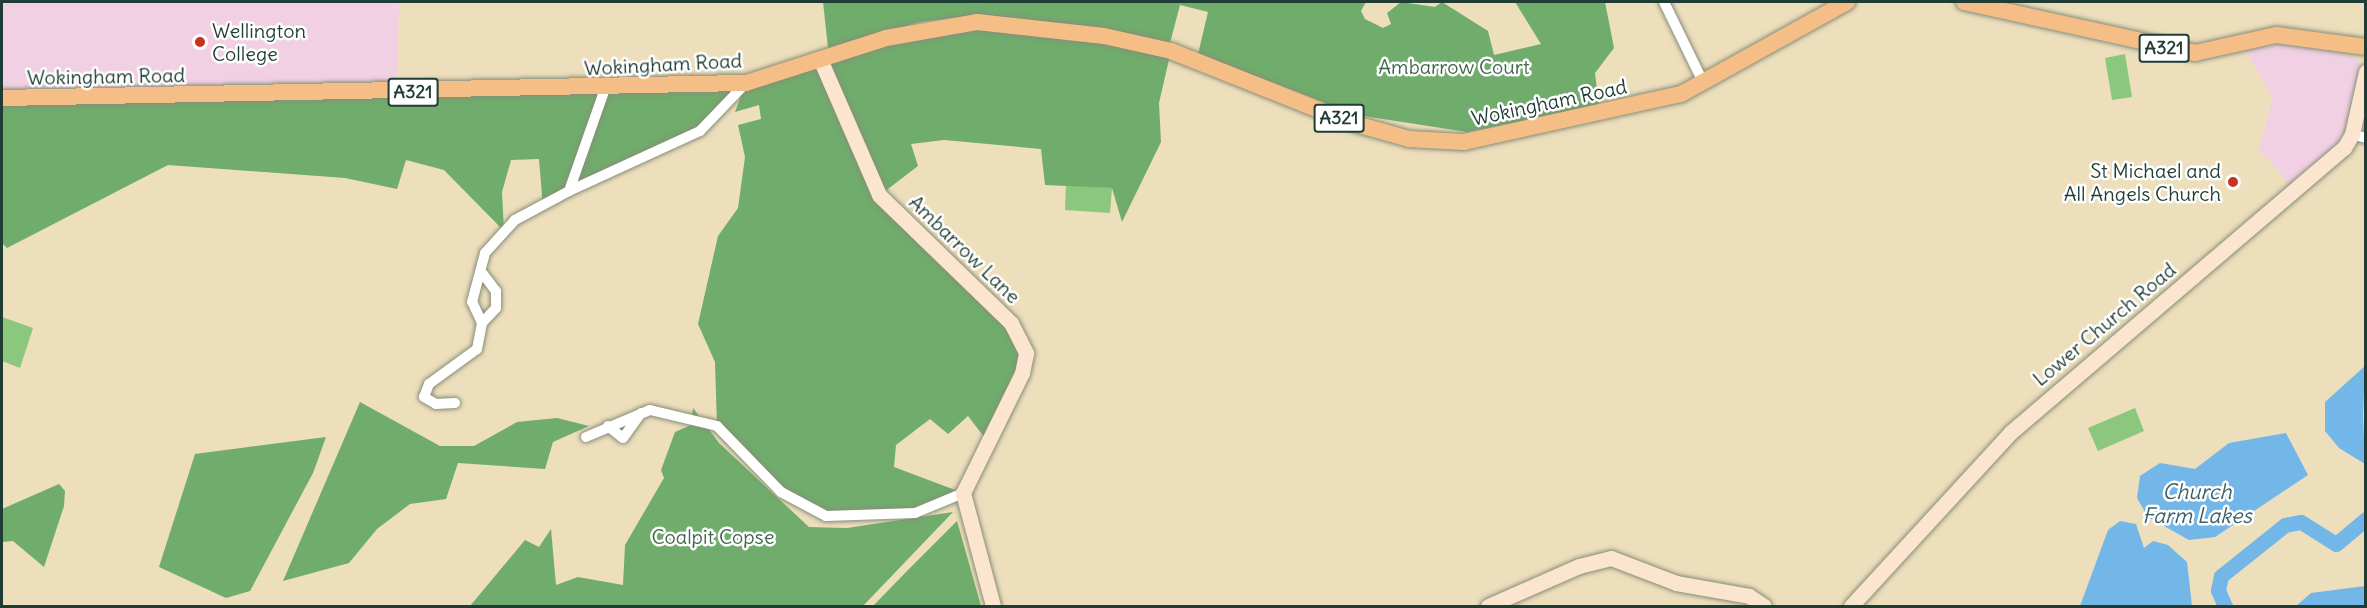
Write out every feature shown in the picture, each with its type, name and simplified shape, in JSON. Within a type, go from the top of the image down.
[{"type":"main road","name":"Wokingham Road","points":[[2,98],[605,89],[746,83],[921,30],[977,22],[1104,36],[1184,55],[1349,122],[1409,139],[1464,142],[1651,101],[1704,84],[1847,2]]},
{"type":"main road","name":"A321","points":[[1964,2],[2195,53],[2276,35],[2366,46]]},
{"type":"street","points":[[1664,2],[1704,84]]},
{"type":"street","name":"Ambarrow Lane","points":[[820,59],[879,195],[1011,323],[1026,353],[1023,374],[963,493]]},
{"type":"street","name":"Lower Church Road","points":[[1851,606],[2011,432],[2359,136],[2366,72]]},
{"type":"street","points":[[482,323],[472,302],[492,242],[515,220],[569,191],[700,131],[746,83]]},
{"type":"street","points":[[569,191],[605,89]]},
{"type":"street","points":[[455,403],[436,404],[424,397],[429,384],[477,349],[482,323],[496,308],[496,291],[483,274]]},
{"type":"street","points":[[608,426],[623,438],[640,413]]},
{"type":"street","points":[[586,437],[640,413],[682,415],[717,426],[781,492],[826,516],[915,513],[963,493],[993,606]]},
{"type":"street","points":[[1488,606],[1579,566],[1611,558],[1676,584],[1749,597],[1764,606]]},
{"type":"shaded area","name":"Wellington College","points":[[2,2],[399,2],[397,83],[2,91]]},
{"type":"shaded area","points":[[2276,41],[2315,44],[2356,58],[2360,68],[2342,139],[2292,187],[2259,149],[2273,98],[2244,48]]},
{"type":"green space","name":"Ambarrow Court","points":[[823,2],[1366,2],[1361,11],[1365,19],[1383,28],[1391,24],[1387,13],[1401,2],[1435,7],[1442,2],[1488,31],[1494,55],[1541,44],[1515,2],[1605,2],[1614,48],[1595,73],[1599,106],[1467,132],[1357,115],[1198,54],[1208,12],[1180,5],[1170,43],[977,15],[920,22],[828,48]]},
{"type":"green space","points":[[977,22],[1171,51],[1159,103],[1161,142],[1122,222],[1112,188],[1045,185],[1041,149],[944,140],[911,144],[918,166],[880,195],[1011,323],[1026,353],[988,442],[968,416],[948,434],[930,419],[896,445],[894,467],[963,493],[915,513],[826,516],[781,492],[717,426],[715,362],[698,324],[718,236],[738,208],[745,157],[738,125],[761,119],[759,105],[735,112],[745,85],[700,131],[543,207],[539,159],[511,160],[502,192],[504,231],[444,170],[406,160],[397,189],[345,178],[168,165],[7,248],[2,243],[2,98],[746,83]]},
{"type":"green space","points":[[2125,54],[2132,97],[2112,100],[2105,58]]},
{"type":"green space","points":[[1066,185],[1112,188],[1110,213],[1065,210]]},
{"type":"green space","points":[[2,317],[33,328],[20,368],[2,361]]},
{"type":"green space","points":[[360,402],[440,446],[474,446],[517,422],[557,418],[589,426],[553,442],[545,469],[458,463],[446,499],[410,504],[377,529],[349,563],[283,581]]},
{"type":"green space","name":"Coalpit Copse","points":[[693,408],[719,443],[809,527],[847,528],[953,512],[863,606],[470,606],[525,540],[539,547],[551,529],[556,585],[578,577],[623,585],[625,545],[664,478],[661,470],[675,432],[691,425]]},
{"type":"green space","points":[[2135,408],[2144,431],[2098,451],[2088,428]]},
{"type":"green space","points":[[326,437],[313,473],[250,591],[226,598],[159,567],[195,454]]},
{"type":"green space","points":[[59,484],[65,491],[64,506],[44,567],[13,541],[2,542],[2,509]]},
{"type":"green space","points":[[957,521],[981,606],[873,606],[907,571]]},
{"type":"water","points":[[2365,366],[2363,415],[2365,464],[2339,448],[2325,431],[2325,402]]},
{"type":"water","name":"Church Farm Lakes","points":[[2286,433],[2308,475],[2215,537],[2189,540],[2148,517],[2137,498],[2140,476],[2160,463],[2195,469],[2229,443]]},
{"type":"water","points":[[2120,521],[2136,524],[2144,548],[2153,541],[2168,545],[2187,562],[2192,606],[2080,606],[2108,530]]},
{"type":"water","points":[[2365,586],[2365,606],[2296,606],[2311,593]]},
{"type":"waterway","points":[[2225,606],[2218,590],[2221,576],[2285,525],[2301,522],[2336,544],[2366,519]]},
{"type":"place","name":"Wellington College","points":[[200,42]]},
{"type":"place","name":"St Michael and All Angels Church","points":[[2233,182]]}]
